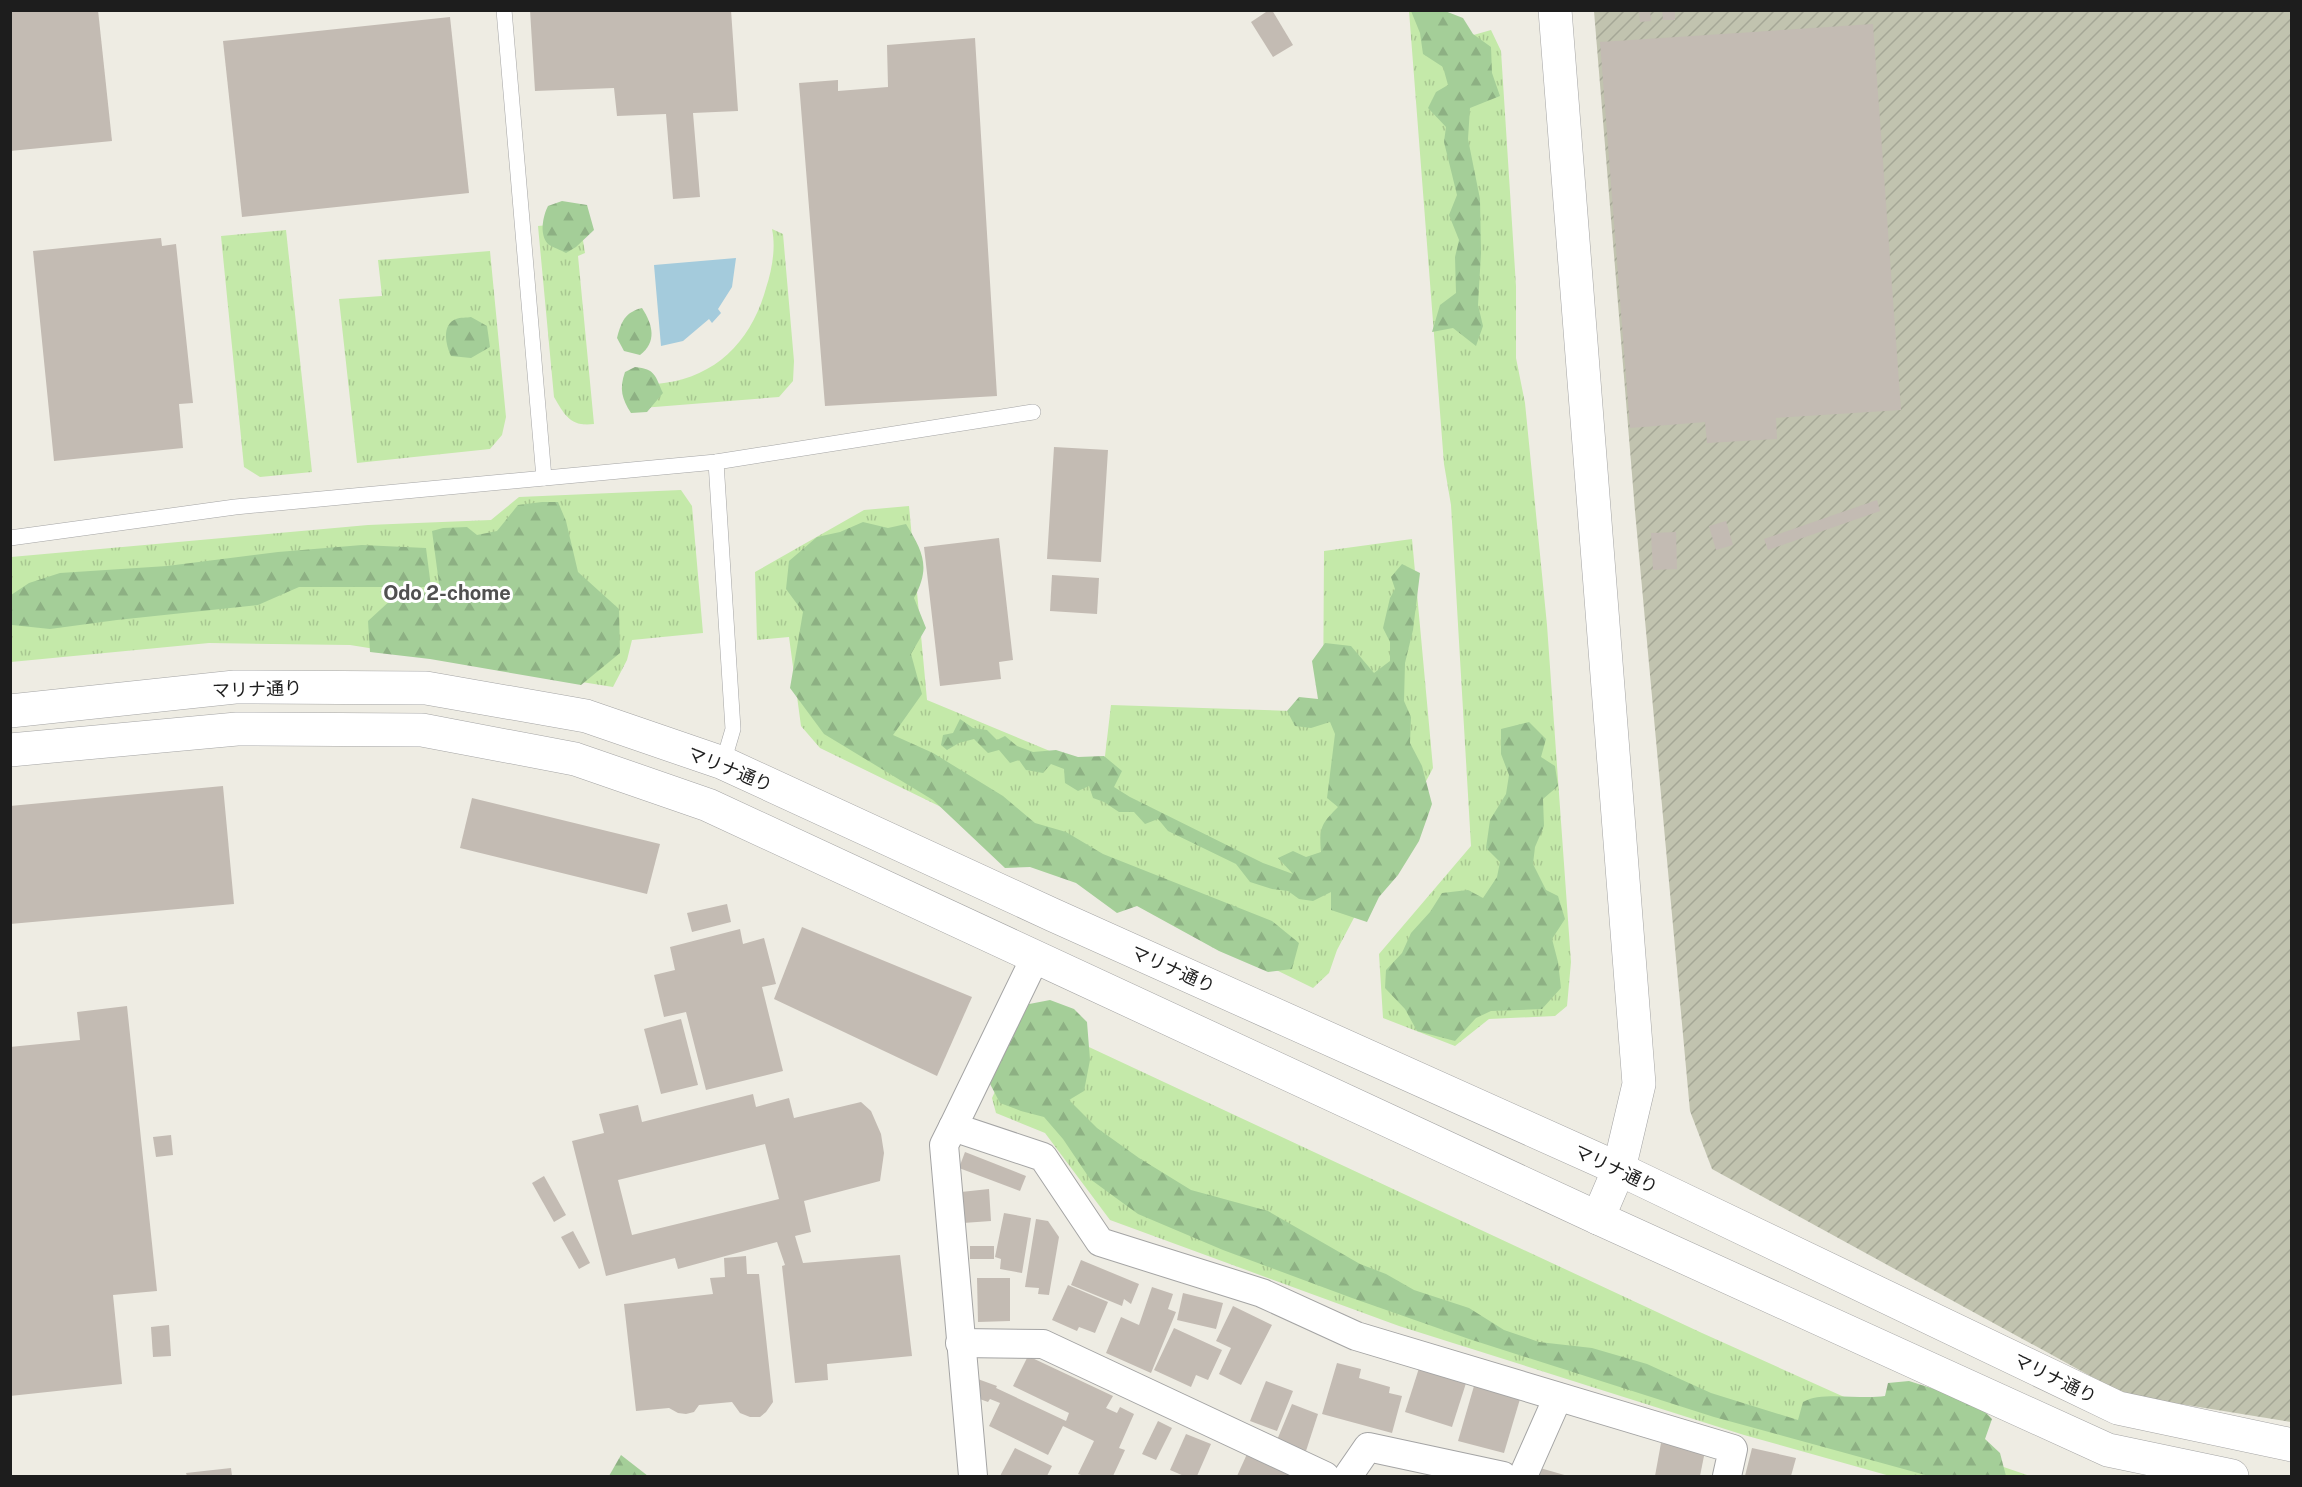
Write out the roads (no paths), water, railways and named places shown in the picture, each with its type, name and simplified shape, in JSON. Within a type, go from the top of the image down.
[{"type":"street","points":[[1555,10],[1639,1084],[1619,1169],[1598,1218]]},
{"type":"street","name":"マリナ通り","points":[[10,711],[236,687],[426,688],[586,716],[723,764],[1619,1169],[2118,1408],[2292,1445]]},
{"type":"street","points":[[10,750],[237,729],[422,730],[575,759],[708,805],[1598,1218],[2108,1450],[2232,1476]]},
{"type":"street","points":[[973,1476],[944,1145],[1035,958]]},
{"type":"street","points":[[953,1127],[1043,1157],[1100,1242],[1262,1293],[1356,1336],[1733,1449],[1727,1476]]},
{"type":"street","points":[[960,1343],[1043,1344],[1325,1476]]},
{"type":"street","points":[[1523,1476],[1558,1397]]},
{"type":"street","points":[[1348,1476],[1368,1447],[1503,1476]]},
{"type":"lane","points":[[504,10],[544,478]]},
{"type":"lane","points":[[10,538],[235,507],[716,462],[1033,412]]},
{"type":"lane","points":[[716,462],[733,729],[723,764]]},
{"type":"water","points":[[736,258],[732,287],[718,309],[721,313],[712,323],[709,319],[683,341],[661,346],[654,265]]},
{"type":"district","name":"Odo 2-chome","points":[[447,593]]}]
